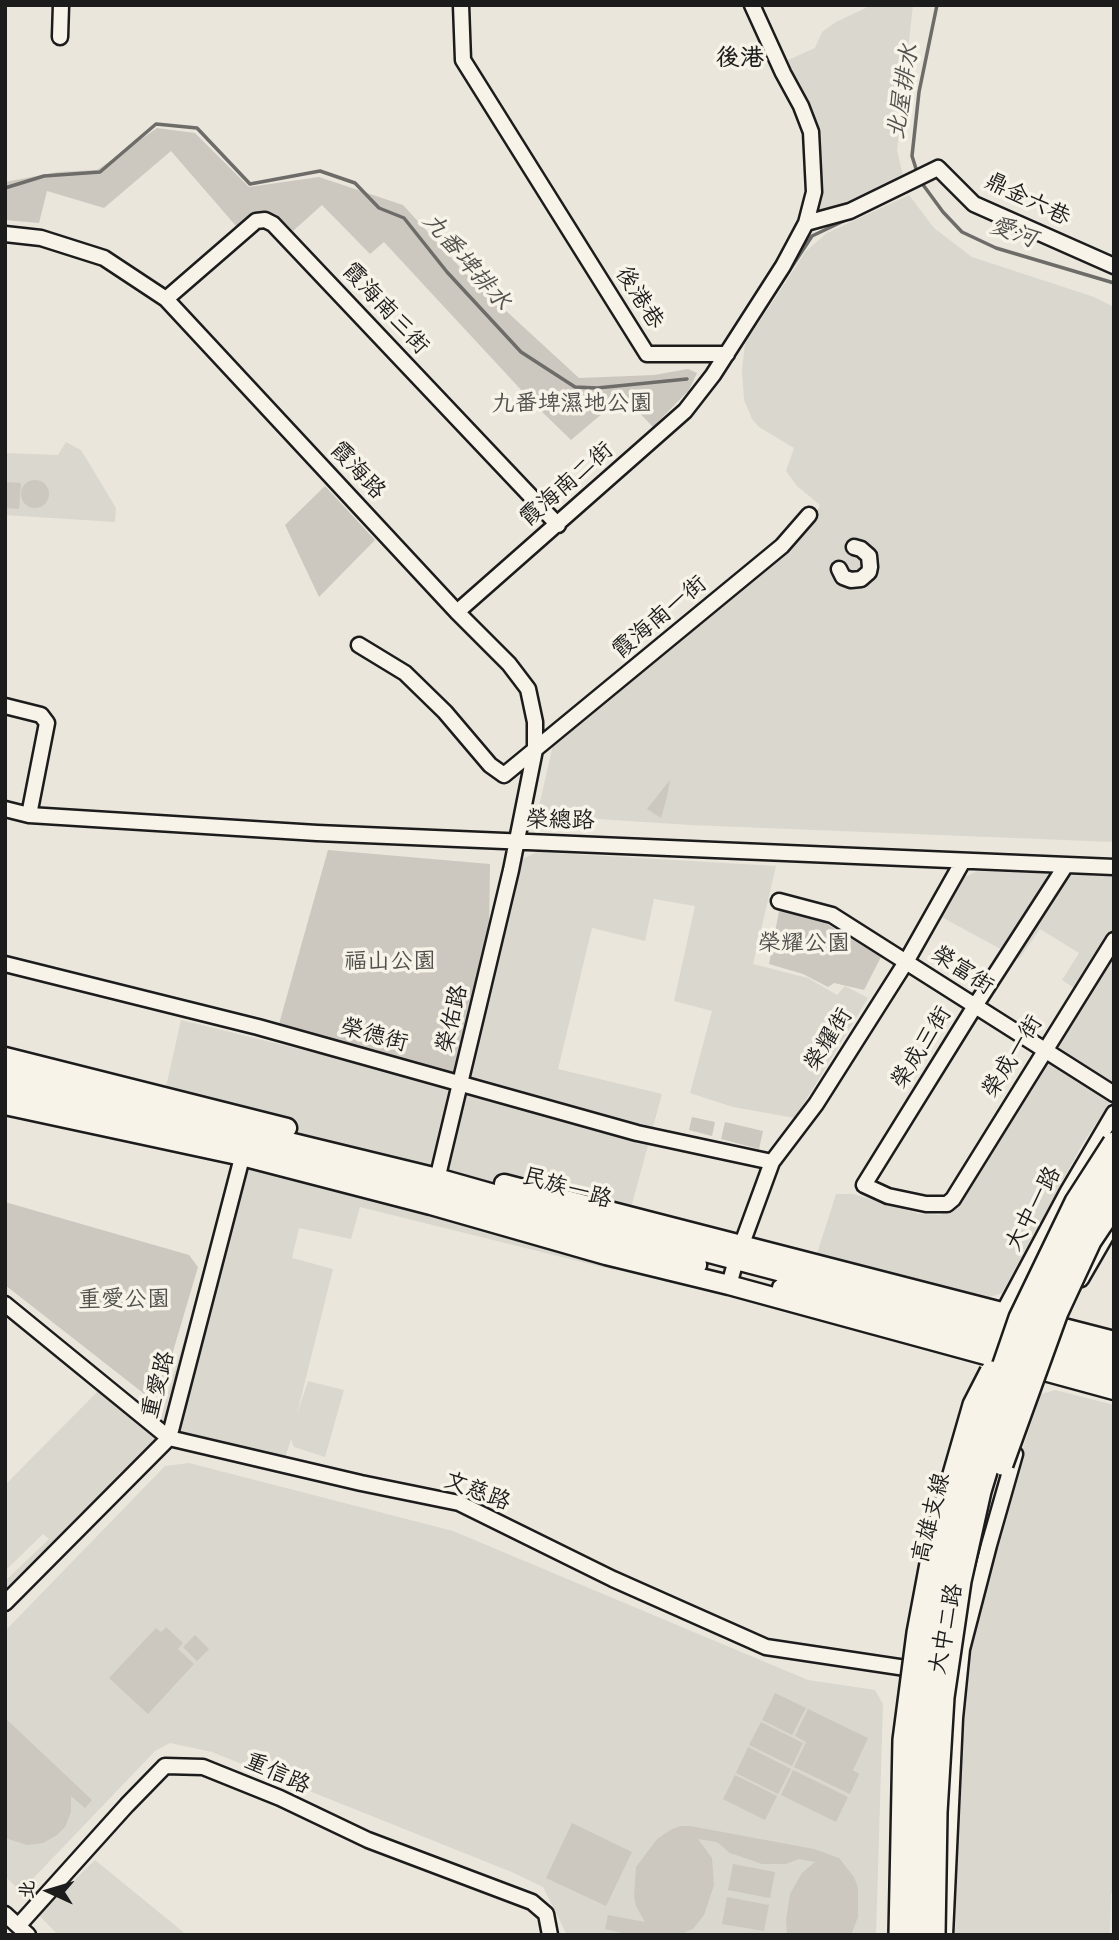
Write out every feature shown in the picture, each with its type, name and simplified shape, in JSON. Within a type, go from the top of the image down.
[{"type":"highway","name":"高雄支線","points":[[917,1935],[919,1814],[927,1694],[943,1583],[974,1459],[999,1331],[1114,1143]]},
{"type":"highway","name":"高雄支線","points":[[934,1935],[936,1812],[943,1697],[960,1581],[980,1491],[1013,1382],[1056,1276],[1114,1171]]},
{"type":"highway","points":[[960,1581],[978,1541],[1002,1464],[1057,1312],[1090,1241],[1114,1205]]},
{"type":"highway","points":[[902,1935],[904,1740],[918,1633],[936,1537],[974,1405],[999,1331]]},
{"type":"main road","name":"民族一路","points":[[5,1057],[247,1137],[735,1267],[999,1331],[1052,1350],[1114,1359]]},
{"type":"main road","name":"民族一路","points":[[5,1073],[735,1267],[999,1331],[1114,1375]]},
{"type":"main road","name":"民族一路","points":[[5,1091],[247,1137]]},
{"type":"main road","name":"民族一路","points":[[5,1105],[247,1137]]},
{"type":"main road","name":"民族一路","points":[[1052,1350],[1114,1341]]},
{"type":"main road","name":"民族一路","points":[[1052,1350],[1114,1390]]},
{"type":"street","points":[[60,37],[61,5]]},
{"type":"street","name":"後港巷","points":[[461,5],[463,60],[647,354],[727,354]]},
{"type":"street","points":[[727,354],[783,266],[806,223],[814,191],[811,132],[751,5]]},
{"type":"street","name":"鼎金六巷","points":[[806,223],[850,211],[938,168],[974,204],[1114,266]]},
{"type":"street","name":"霞海南三街","points":[[166,299],[256,221],[265,220],[273,224],[558,525]]},
{"type":"street","name":"霞海路","points":[[5,234],[41,238],[104,258],[166,299],[457,612],[509,664],[528,689],[535,722],[535,750],[517,842]]},
{"type":"street","name":"霞海南二街","points":[[457,612],[685,411],[727,354]]},
{"type":"street","name":"霞海南一街","points":[[359,645],[405,673],[445,712],[494,769],[503,775],[782,546],[809,515]]},
{"type":"street","points":[[839,569],[843,577],[850,580],[861,579],[869,572],[869,556],[854,547]]},
{"type":"street","points":[[5,706],[41,715],[47,723],[29,815]]},
{"type":"street","name":"榮總路","points":[[5,809],[29,815],[517,842],[1114,867]]},
{"type":"street","name":"榮佑路","points":[[436,1186],[517,842]]},
{"type":"street","name":"榮耀街","points":[[735,1267],[772,1162],[816,1104],[906,962],[963,860]]},
{"type":"street","name":"榮成三街","points":[[953,1199],[947,1204],[926,1204],[888,1196],[864,1185],[1066,865]]},
{"type":"street","name":"榮富街","points":[[779,901],[832,915],[1114,1094]]},
{"type":"street","name":"榮成一街","points":[[953,1199],[1114,940]]},
{"type":"street","name":"榮德街","points":[[5,964],[258,1027],[637,1133],[772,1162]]},
{"type":"street","name":"大中一路","points":[[999,1331],[1068,1191],[1114,1113]]},
{"type":"street","name":"重愛路","points":[[5,1603],[169,1438],[247,1137]]},
{"type":"street","points":[[1052,1350],[1074,1287],[1072,1267],[1099,1208],[1114,1184]]},
{"type":"street","points":[[1036,1253],[1033,1271],[1036,1287],[1055,1297],[1083,1279],[1114,1222]]},
{"type":"street","name":"文慈路","points":[[5,1304],[169,1438],[459,1503],[613,1579],[766,1647],[959,1675]]},
{"type":"street","name":"大中二路","points":[[893,1935],[893,1782],[922,1604],[954,1462],[999,1331]]},
{"type":"street","name":"大中二路","points":[[945,1935],[952,1766],[961,1649],[1009,1471],[1052,1350]]},
{"type":"street","name":"大中二路","points":[[902,1935],[909,1824],[913,1669]]},
{"type":"street","name":"重信路","points":[[23,1931],[127,1805],[165,1766],[203,1767],[280,1798],[368,1840],[532,1902],[546,1914],[550,1935]]},
{"type":"street","points":[[5,1914],[23,1931]]},
{"type":"shaded area","points":[[872,5],[913,5],[897,150],[904,180],[847,206],[815,215],[821,180],[817,133],[786,61],[815,48],[822,32],[836,22]]},
{"type":"shaded area","points":[[909,195],[934,228],[972,257],[1094,297],[1114,307],[1114,842],[690,825],[537,815],[553,745],[778,560],[800,539],[813,521],[820,505],[797,486],[786,471],[794,448],[759,427],[752,419],[744,400],[742,370],[745,343],[806,251],[827,233]]},
{"type":"shaded area","points":[[66,442],[81,450],[116,508],[115,522],[5,515],[5,453],[58,455]]},
{"type":"shaded area","points":[[537,852],[776,866],[753,964],[808,978],[837,995],[845,986],[868,998],[795,1118],[733,1107],[690,1093],[712,1011],[674,1001],[695,906],[654,899],[645,941],[592,928],[558,1069],[662,1094],[614,1270],[360,1207],[351,1239],[299,1228],[292,1258],[333,1269],[297,1414],[308,1381],[344,1390],[325,1457],[294,1447],[291,1439],[285,1458],[179,1432],[5,1601],[5,1581],[49,1539],[43,1534],[5,1571],[5,1485],[100,1389],[145,1424],[164,1406],[214,1241],[240,1136],[159,1118],[181,1020],[454,1087],[520,860]]},
{"type":"shaded area","points":[[977,871],[1114,876],[1114,1096],[1082,1145],[1002,1293],[980,1300],[816,1257],[836,1194],[853,1194],[920,1214],[940,1215],[952,1209],[1084,995],[1062,980],[1079,953],[1040,929],[1019,959],[938,915],[961,879]]},
{"type":"shaded area","points":[[1055,1390],[1114,1405],[1114,1889],[1111,1894],[1110,1935],[955,1935],[961,1730],[974,1627],[994,1534],[1041,1394]]},
{"type":"shaded area","points":[[189,1463],[453,1531],[808,1680],[875,1690],[883,1704],[876,1935],[567,1935],[543,1887],[212,1752],[170,1743],[155,1751],[26,1886],[15,1886],[5,1876],[5,1631],[165,1466]]},
{"type":"shaded area","points":[[95,1860],[186,1935],[58,1935],[39,1915]]},
{"type":"green space","name":"九番埤濕地公園","points":[[157,128],[195,133],[249,187],[319,177],[403,205],[467,275],[579,378],[654,375],[688,369],[697,373],[689,390],[653,427],[623,396],[571,440],[536,406],[384,242],[370,254],[322,205],[293,231],[276,214],[254,212],[236,226],[171,151],[104,208],[47,191],[39,223],[5,220],[5,182],[58,172],[97,170]]},
{"type":"green space","points":[[35,480],[45,484],[49,494],[45,504],[35,508],[25,504],[21,494],[25,484]]},
{"type":"green space","points":[[5,482],[21,483],[19,509],[5,508]]},
{"type":"green space","points":[[325,486],[375,540],[319,597],[285,525]]},
{"type":"green space","points":[[670,780],[667,797],[661,818],[647,809]]},
{"type":"green space","name":"福山公園","points":[[328,850],[490,864],[489,932],[457,1077],[279,1024]]},
{"type":"green space","name":"榮耀公園","points":[[779,911],[814,916],[881,957],[864,990],[834,983],[828,987],[803,974],[769,964]]},
{"type":"green space","points":[[692,1117],[715,1122],[712,1136],[689,1130]]},
{"type":"green space","points":[[725,1122],[763,1131],[759,1149],[721,1139]]},
{"type":"green space","name":"重愛公園","points":[[5,1202],[189,1255],[198,1267],[164,1382],[147,1396],[5,1285]]},
{"type":"green space","points":[[166,1627],[183,1643],[178,1649],[194,1664],[148,1714],[109,1678],[156,1628],[161,1632]]},
{"type":"green space","points":[[195,1635],[209,1649],[197,1661],[183,1647]]},
{"type":"green space","points":[[775,1693],[806,1708],[792,1735],[762,1720]]},
{"type":"green space","points":[[808,1709],[868,1738],[853,1770],[859,1774],[850,1794],[794,1767],[806,1742],[795,1736]]},
{"type":"green space","points":[[5,1718],[92,1800],[85,1808],[71,1796],[71,1812],[65,1827],[43,1843],[27,1845],[5,1838]]},
{"type":"green space","points":[[761,1722],[803,1743],[792,1766],[749,1745]]},
{"type":"green space","points":[[748,1747],[791,1769],[778,1794],[736,1773]]},
{"type":"green space","points":[[793,1770],[848,1797],[836,1822],[781,1795]]},
{"type":"green space","points":[[735,1775],[777,1796],[765,1820],[723,1799]]},
{"type":"green space","points":[[572,1823],[632,1852],[606,1906],[546,1878]]},
{"type":"green space","points":[[681,1826],[814,1849],[839,1858],[854,1877],[858,1888],[858,1917],[851,1935],[787,1935],[790,1894],[802,1873],[815,1862],[799,1859],[786,1864],[762,1864],[730,1853],[717,1842],[698,1839],[712,1858],[714,1885],[704,1915],[693,1929],[683,1933],[690,1935],[630,1935],[605,1929],[608,1915],[645,1922],[634,1896],[636,1867],[657,1839]]},
{"type":"green space","points":[[733,1864],[775,1872],[770,1898],[728,1890]]},
{"type":"green space","points":[[727,1897],[769,1905],[764,1931],[722,1924]]},
{"type":"waterway","name":"北屋排水","points":[[918,175],[912,156],[919,92],[937,5]]},
{"type":"waterway","name":"九番埤排水","points":[[5,188],[44,176],[100,172],[156,124],[197,128],[250,184],[320,171],[355,183],[379,208],[404,218],[447,272],[521,352],[575,387],[597,388],[687,379]]},
{"type":"waterway","name":"愛河","points":[[921,182],[962,232],[996,248],[1114,283]]},
{"type":"waterway","name":"九番埤排水","points":[[747,335],[812,236],[850,218]]},
{"type":"district","name":"後港","points":[[740,59]]}]
